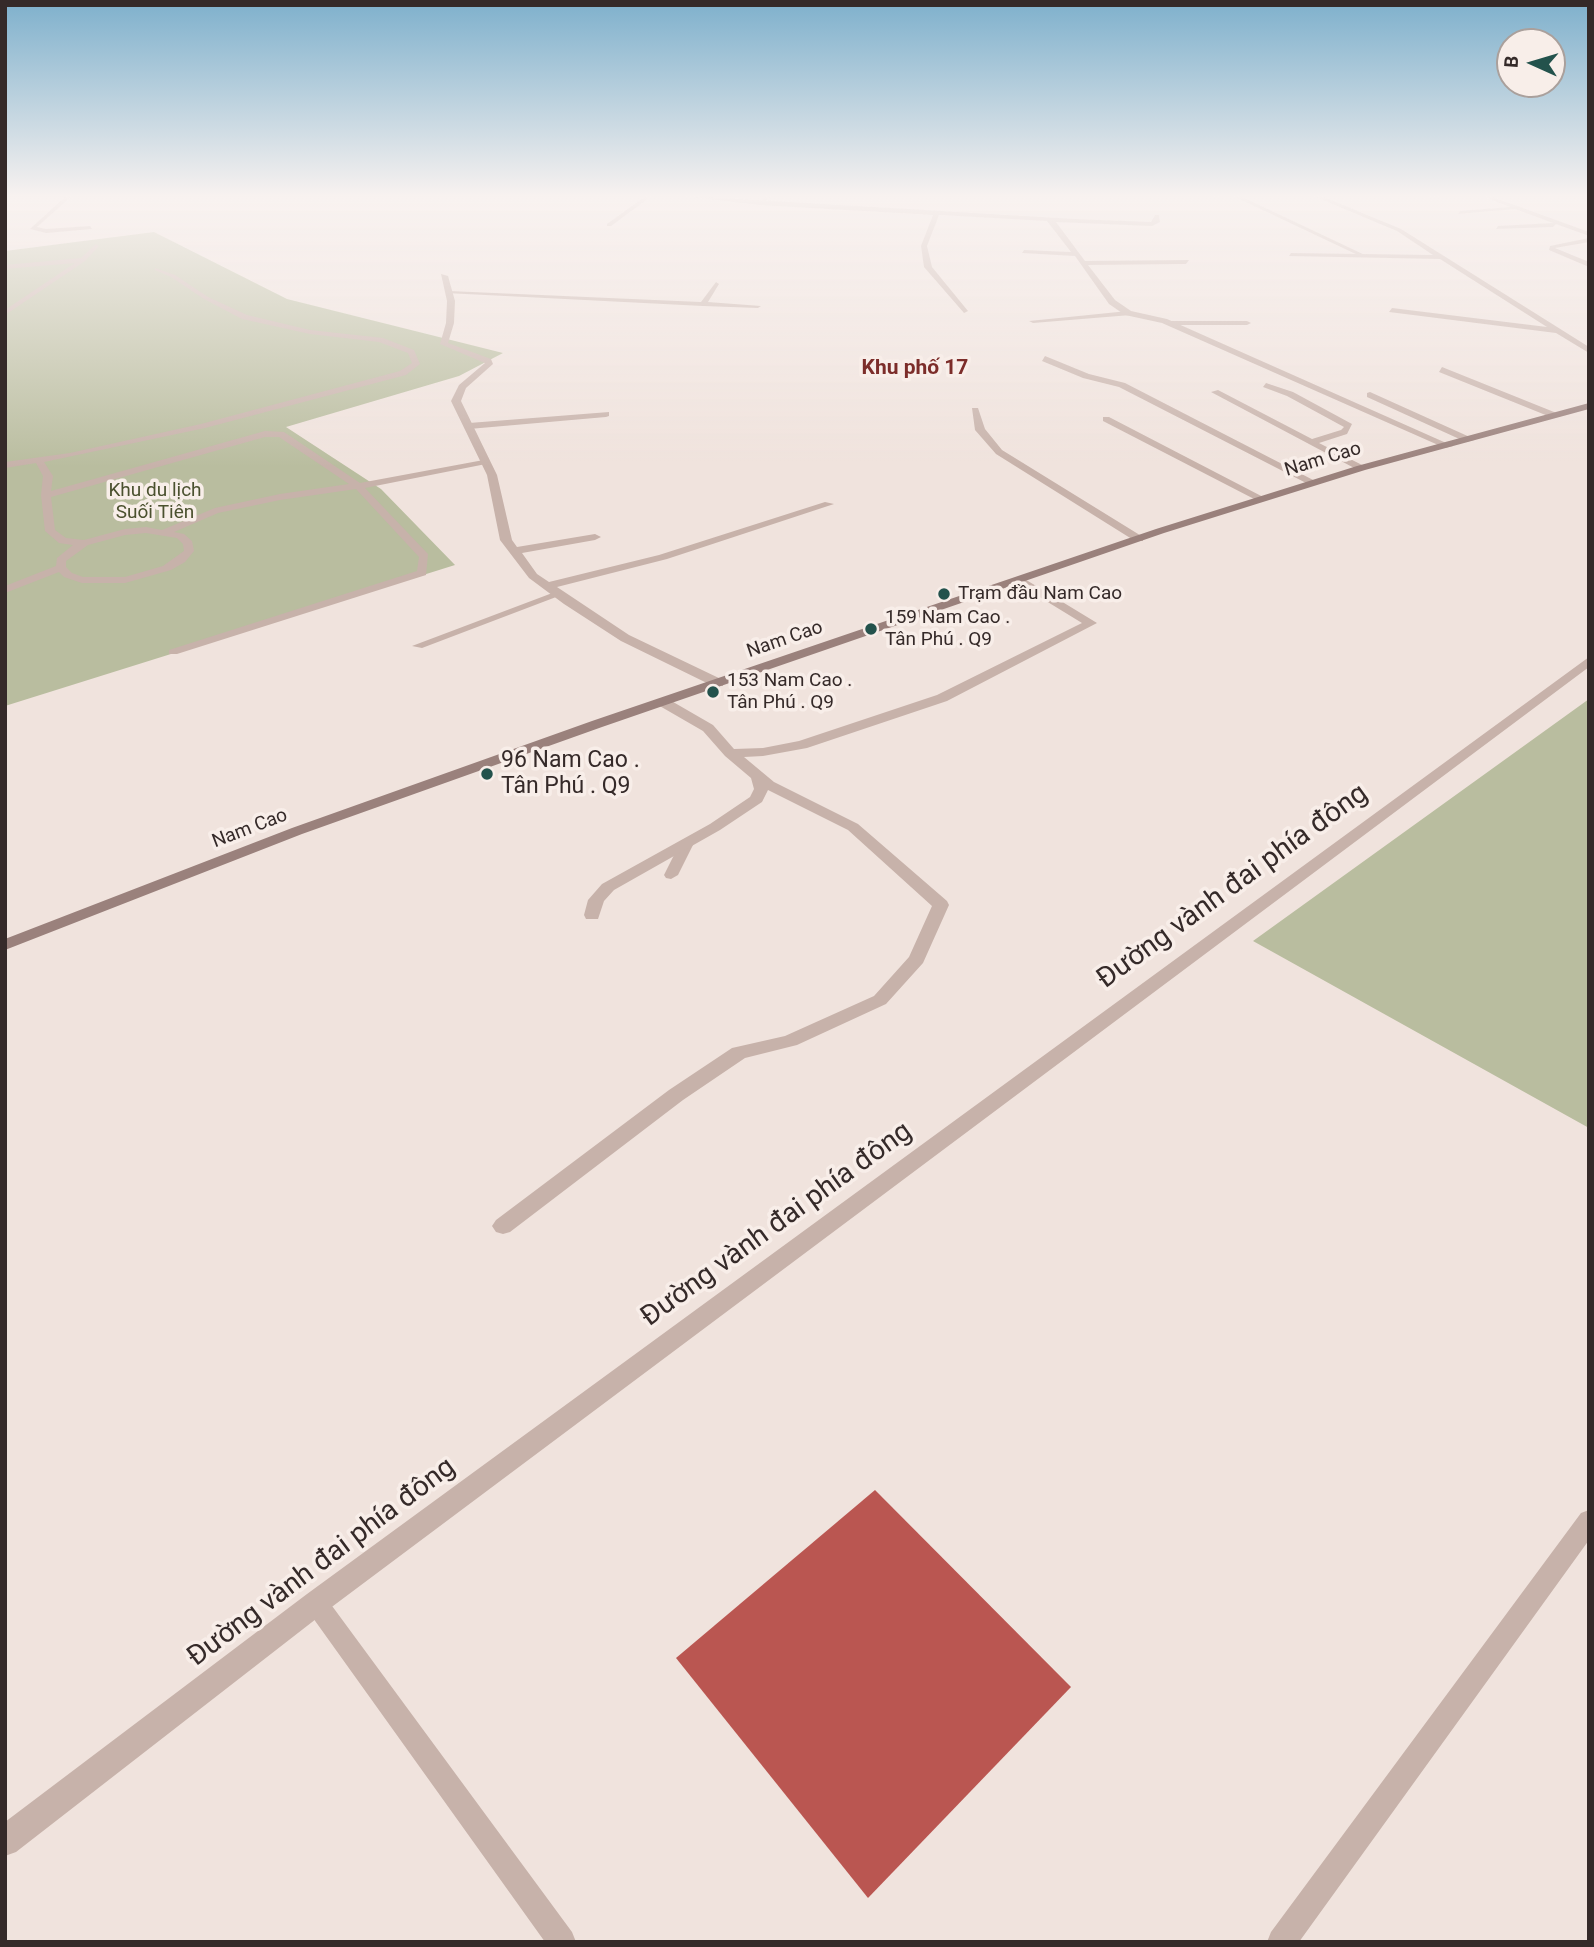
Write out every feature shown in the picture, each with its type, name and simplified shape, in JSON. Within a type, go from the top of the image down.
[{"type":"street","points":[[446,286],[451,301],[450,323],[444,344],[488,360],[489,364],[463,387],[456,401],[492,475],[506,540],[534,576],[559,594],[625,638],[718,683]]},
{"type":"street","points":[[943,286],[964,311]]},
{"type":"street","points":[[1100,286],[1112,302],[1128,313],[1170,323],[1448,446]]},
{"type":"street","points":[[1486,286],[1589,351]]},
{"type":"street","points":[[1392,310],[1558,332]]},
{"type":"street","points":[[1045,359],[1086,376],[1122,385],[1314,483]]},
{"type":"street","points":[[1442,370],[1556,416]]},
{"type":"street","points":[[1370,395],[1469,440]]},
{"type":"street","name":"Nam Cao","points":[[5,945],[297,831],[1139,539],[1361,468],[1589,406]]},
{"type":"street","points":[[975,410],[980,430],[999,452],[1139,539]]},
{"type":"street","points":[[1106,419],[1262,499]]},
{"type":"street","points":[[548,586],[663,557],[829,503]]},
{"type":"street","points":[[515,551],[595,537]]},
{"type":"street","points":[[730,753],[763,752],[802,746],[942,698],[1091,622],[1019,580]]},
{"type":"street","name":"Đường vành đai phía đông","points":[[5,1841],[316,1603],[1589,661]]},
{"type":"street","points":[[503,1226],[677,1095],[739,1053],[790,1041],[880,1000],[917,959],[941,905],[853,827],[758,779],[708,729],[663,702]]},
{"type":"street","points":[[592,915],[596,900],[608,887],[687,843],[757,799],[761,789],[758,779]]},
{"type":"lane","points":[[5,313],[45,286]]},
{"type":"lane","points":[[5,465],[202,426],[403,373],[416,364],[411,352],[380,340],[310,332],[245,317],[188,286]]},
{"type":"lane","points":[[703,304],[715,286]]},
{"type":"lane","points":[[449,293],[758,306]]},
{"type":"lane","points":[[1033,321],[1128,313]]},
{"type":"lane","points":[[1170,323],[1247,323]]},
{"type":"lane","points":[[1266,385],[1290,394],[1349,426],[1344,432],[1312,442]]},
{"type":"lane","points":[[1215,392],[1361,468]]},
{"type":"lane","points":[[469,426],[606,414]]},
{"type":"lane","points":[[46,495],[274,433],[281,434],[358,486],[424,556],[422,573],[173,652]]},
{"type":"lane","points":[[38,460],[48,476],[46,495],[50,531],[63,541],[84,543]]},
{"type":"lane","points":[[165,532],[215,511],[486,461]]},
{"type":"lane","points":[[125,532],[165,532],[180,536],[188,543],[188,551],[174,564],[148,575],[102,582],[75,578],[61,568],[61,560],[84,543],[125,532]]},
{"type":"lane","points":[[5,590],[61,568]]},
{"type":"lane","points":[[418,646],[559,594]]},
{"type":"lane","points":[[671,875],[687,843]]},
{"type":"lane","points":[[1281,1942],[1589,1521]]},
{"type":"lane","points":[[316,1603],[562,1942]]},
{"type":"green space","name":"Khu du lịch Suối Tiên","points":[[5,286],[261,286],[287,299],[503,353],[459,376],[286,427],[381,489],[455,565],[5,706]]},
{"type":"green space","points":[[1589,699],[1589,1128],[1253,941]]},
{"type":"building","points":[[875,1490],[1071,1687],[868,1898],[676,1658]]},
{"type":"place","name":"Trạm đầu Nam Cao","points":[[944,594]]},
{"type":"place","name":"159 Nam Cao . Tân Phú . Q9","points":[[871,629]]},
{"type":"place","name":"153 Nam Cao . Tân Phú . Q9","points":[[713,692]]},
{"type":"place","name":"96 Nam Cao . Tân Phú . Q9","points":[[487,774]]},
{"type":"district","name":"Khu phố 17","points":[[915,369]]}]
